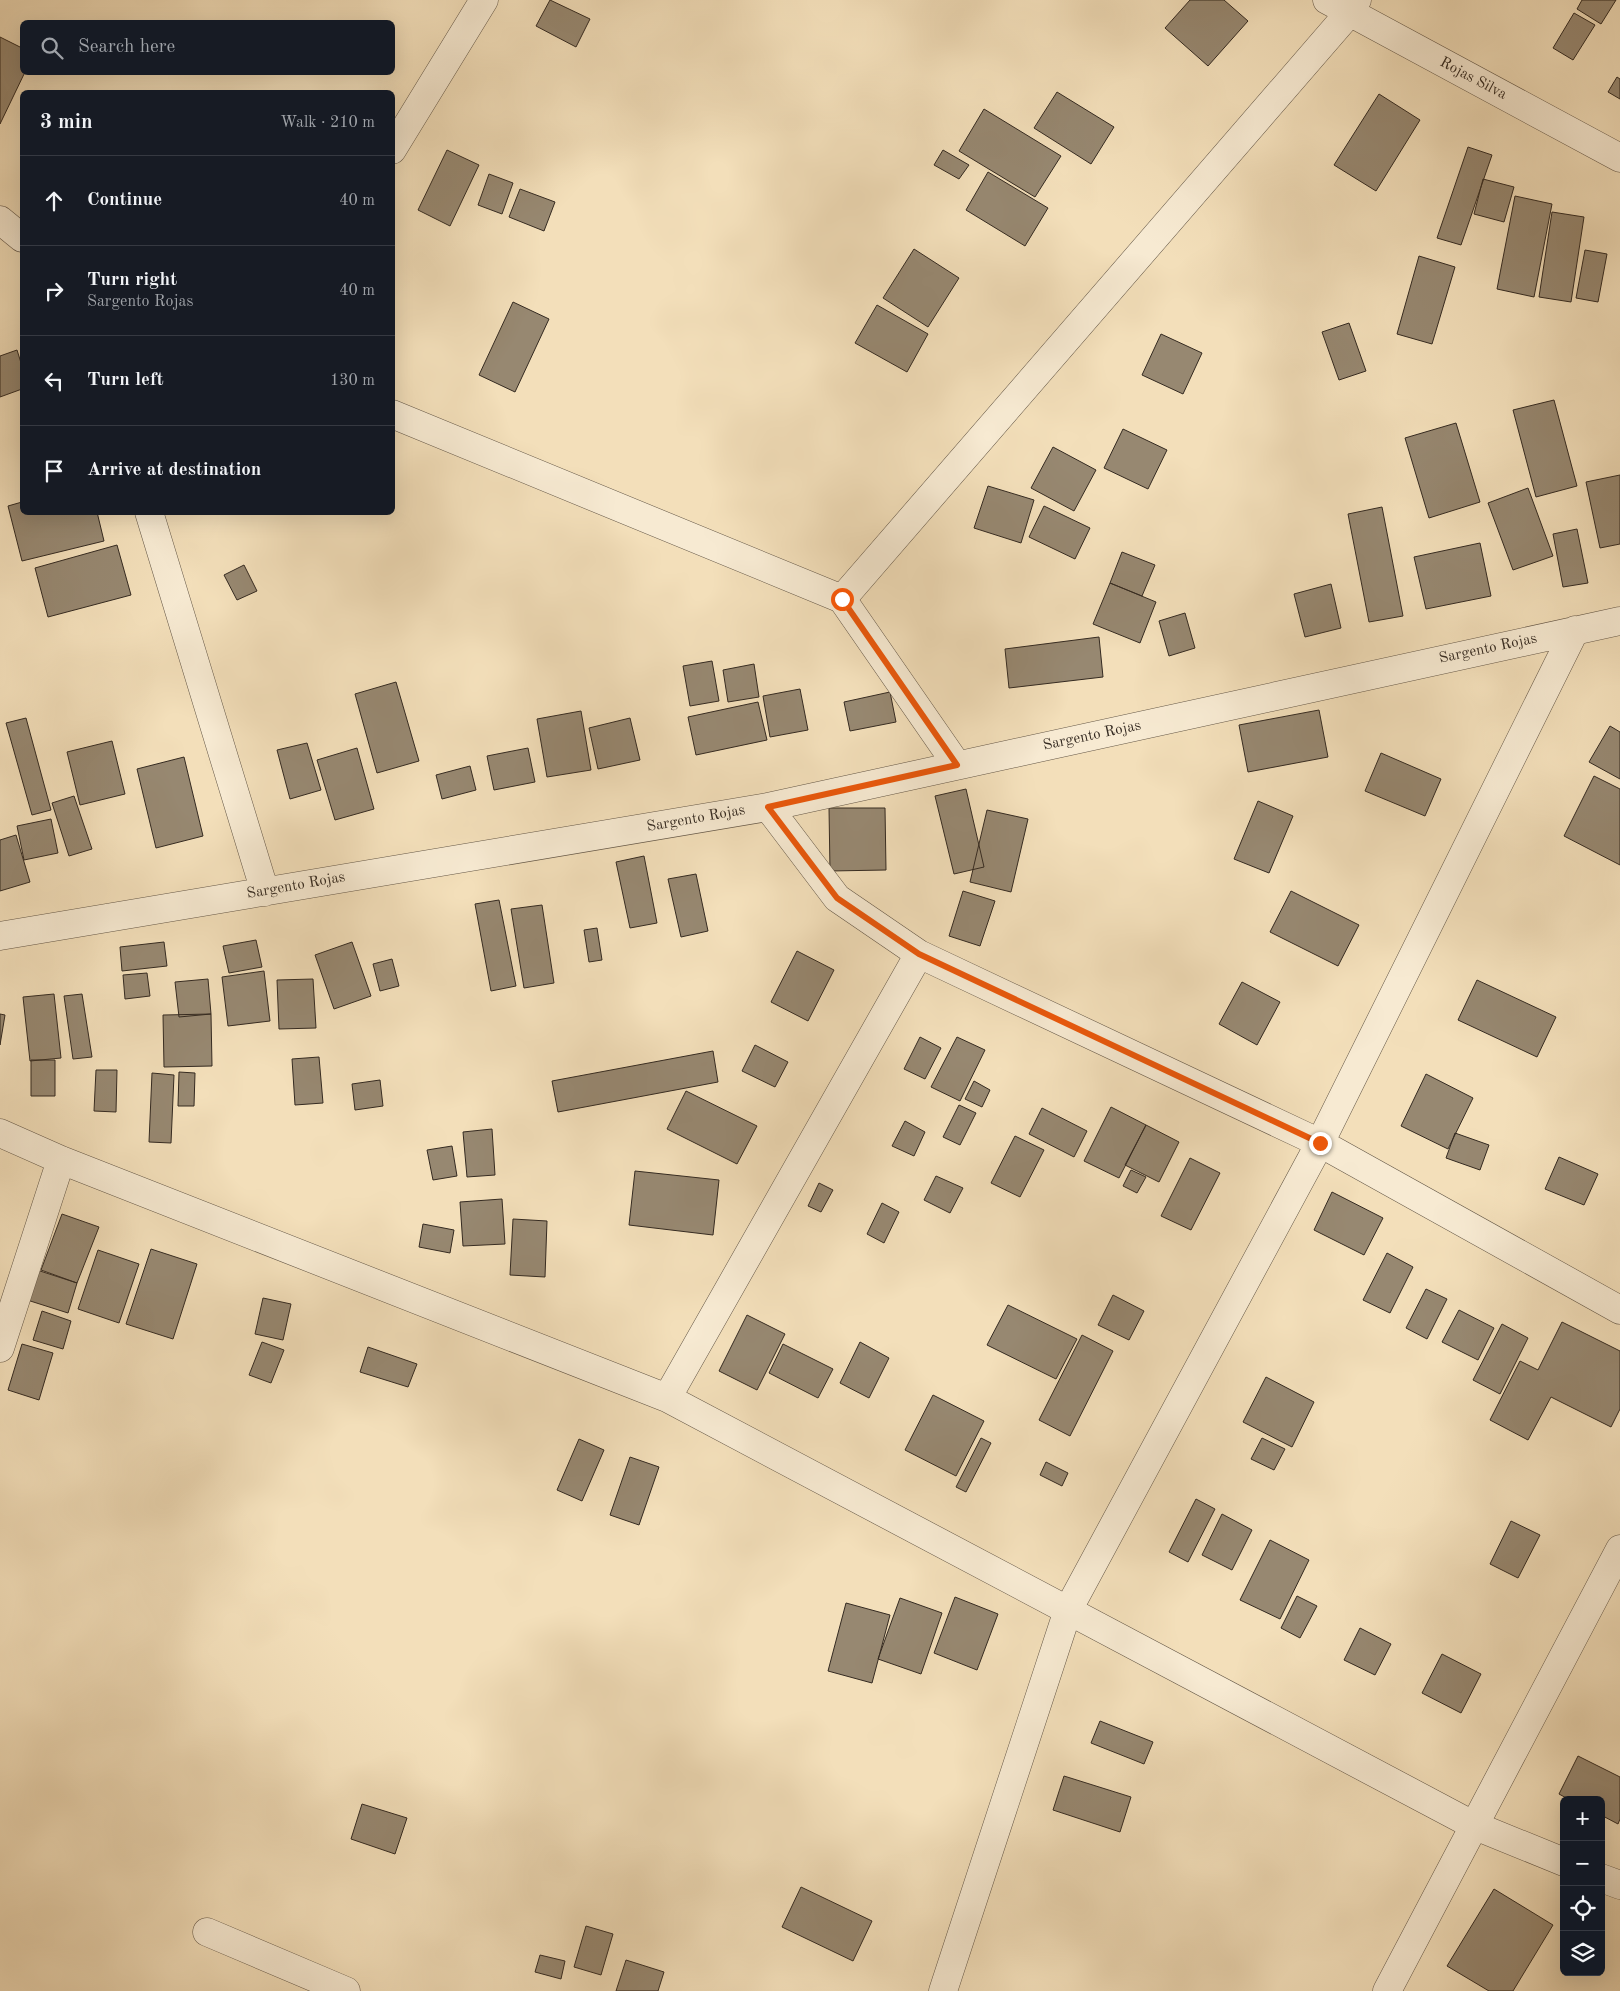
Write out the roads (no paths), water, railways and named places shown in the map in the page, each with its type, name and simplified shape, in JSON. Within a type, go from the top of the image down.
[{"type":"street","points":[[395,145],[484,0]]},
{"type":"street","points":[[842,599],[1344,4]]},
{"type":"street","name":"Rojas Silva","points":[[1344,4],[1620,158]]},
{"type":"street","points":[[0,220],[20,236]]},
{"type":"street","points":[[395,415],[842,599],[957,765]]},
{"type":"street","points":[[151,515],[265,892]]},
{"type":"street","name":"Sargento Rojas","points":[[0,936],[768,807],[1620,621]]},
{"type":"street","points":[[944,1991],[1068,1610],[1320,1143],[1575,630]]},
{"type":"street","points":[[768,807],[837,898],[919,954],[1320,1143],[1620,1310]]},
{"type":"street","points":[[667,1398],[919,954]]},
{"type":"street","points":[[0,1133],[61,1160],[667,1398],[1473,1825],[1560,1860]]},
{"type":"street","points":[[0,1348],[61,1160]]},
{"type":"street","points":[[1387,1991],[1620,1549]]},
{"type":"street","points":[[1605,1879],[1620,1885]]},
{"type":"street","points":[[207,1932],[346,1991]]}]
